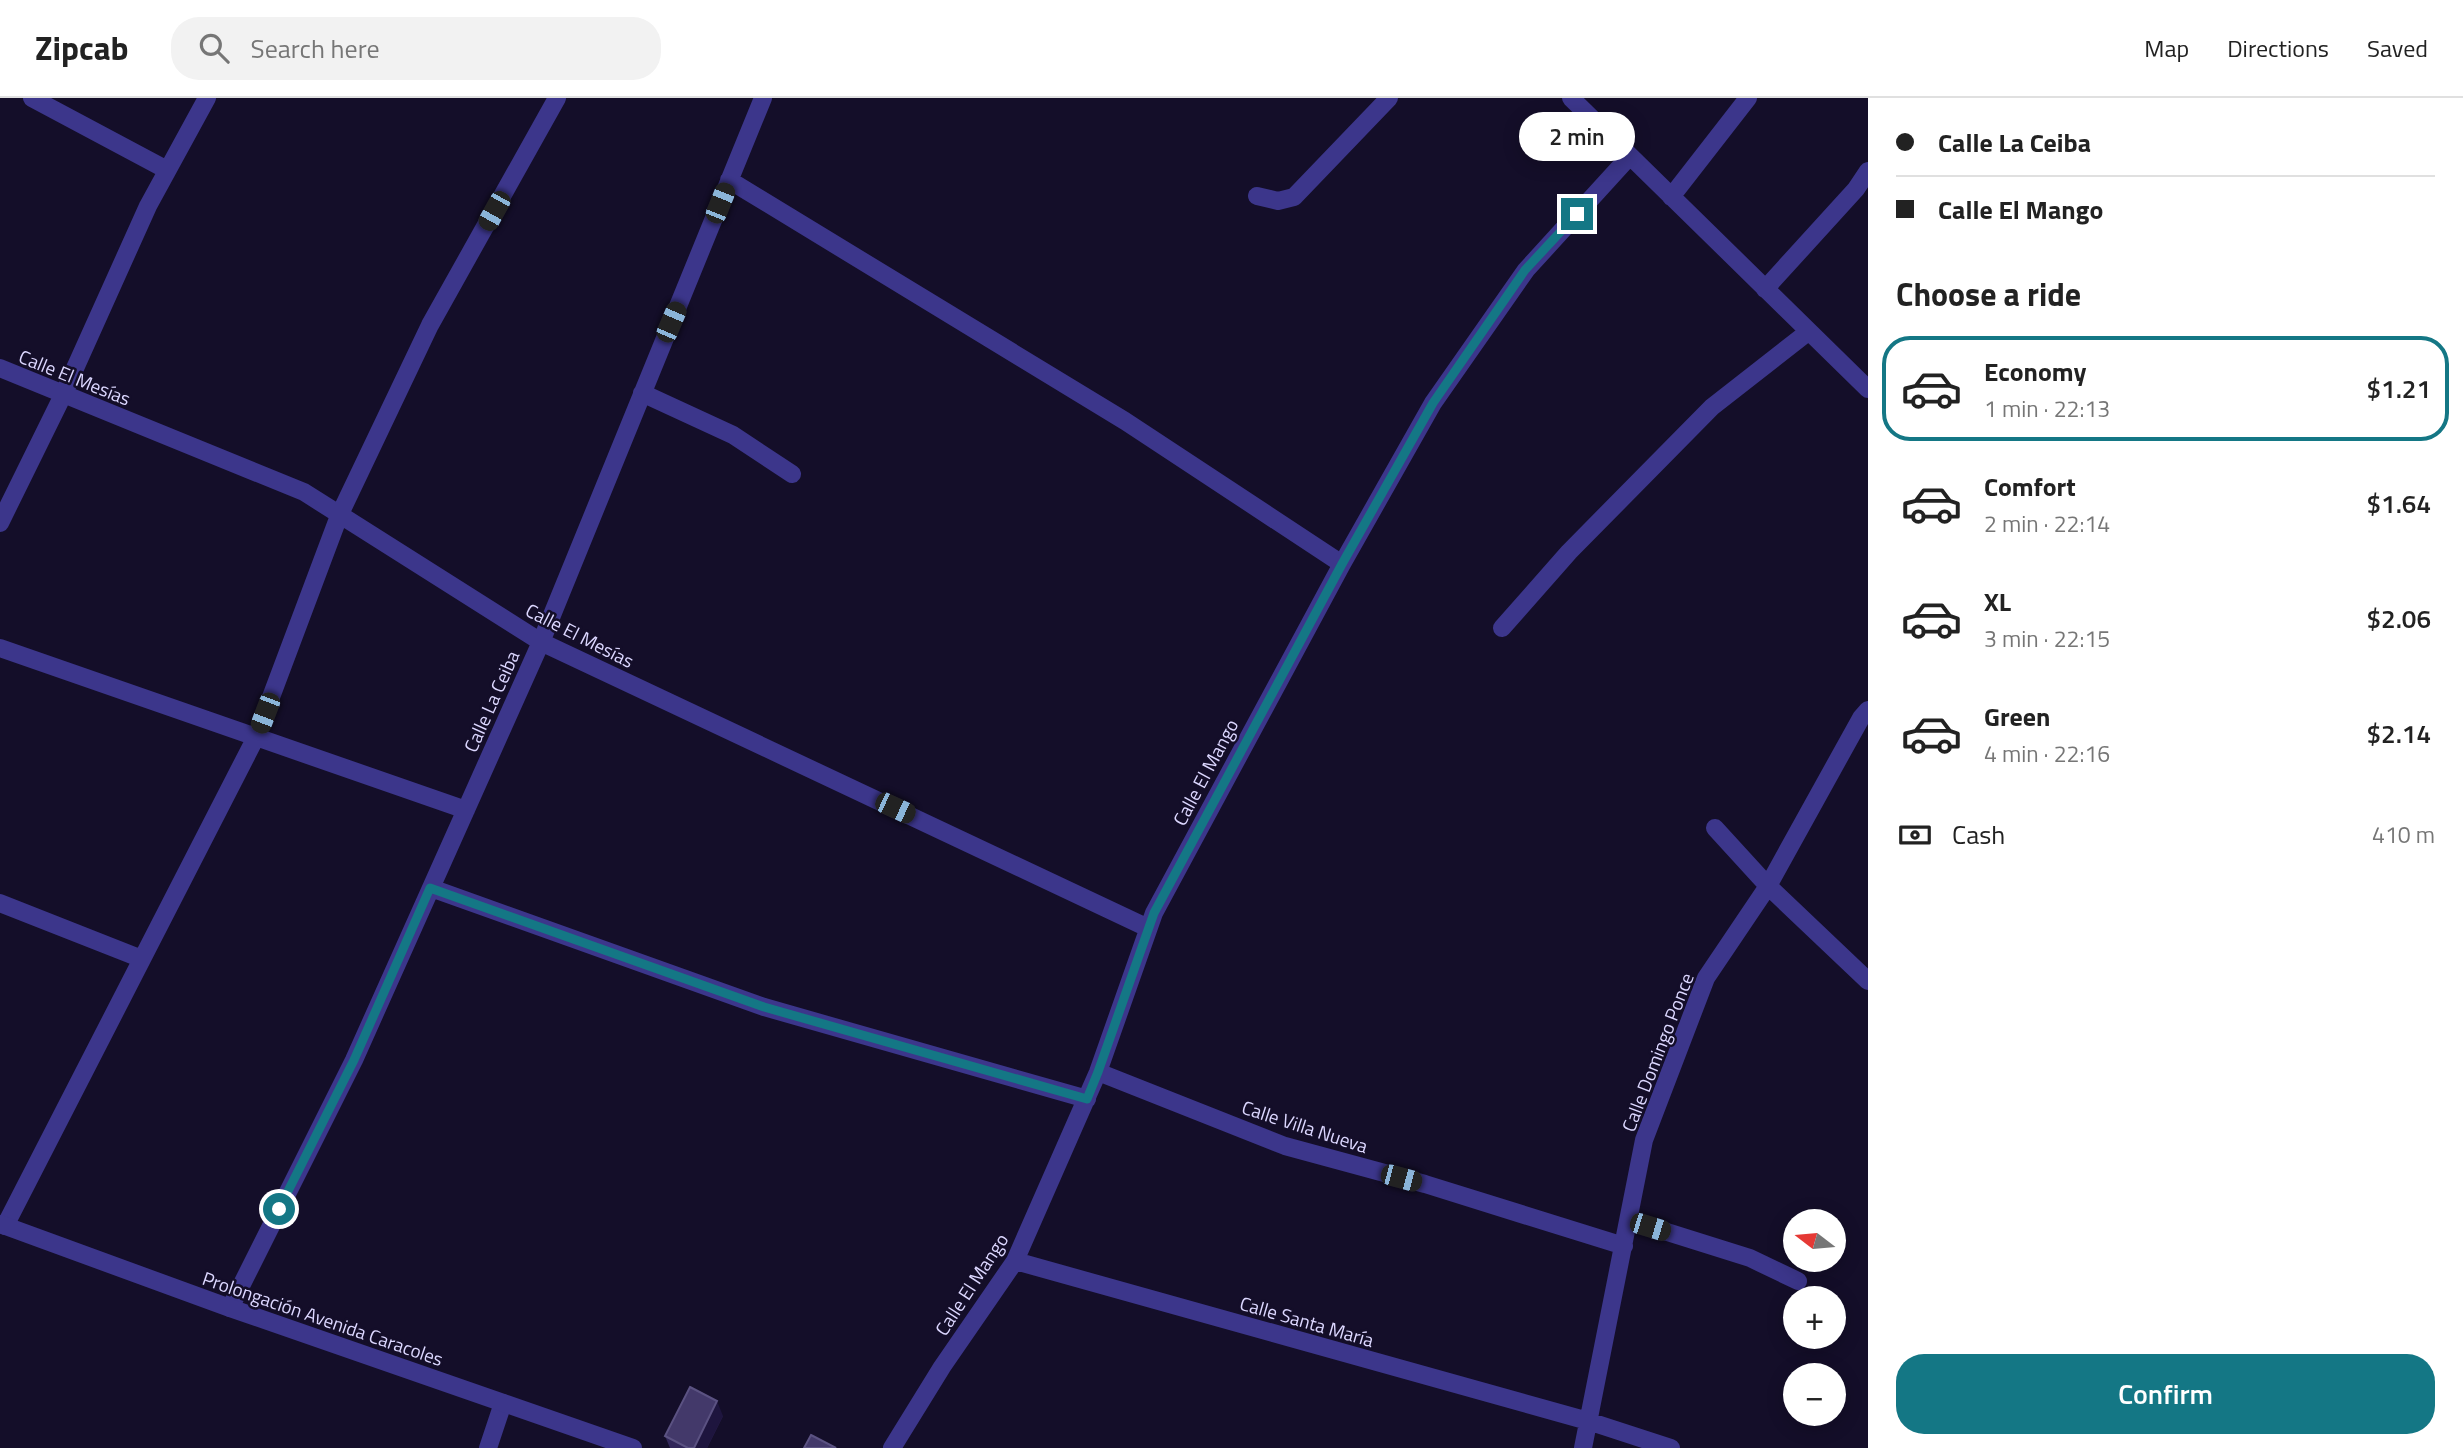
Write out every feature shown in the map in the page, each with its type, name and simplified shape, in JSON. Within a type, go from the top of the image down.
[{"type":"street","points":[[32,98],[167,170]]},
{"type":"street","points":[[0,523],[63,395],[148,206],[207,98]]},
{"type":"street","points":[[3,1225],[256,737],[338,516],[430,325],[557,98]]},
{"type":"street","name":"Calle La Ceiba","points":[[230,1308],[354,1060],[541,642],[763,98]]},
{"type":"street","points":[[1257,196],[1278,201],[1294,197],[1389,98]]},
{"type":"street","points":[[1571,98],[1868,389]]},
{"type":"street","points":[[1671,197],[1748,98]]},
{"type":"street","name":"Calle El Mango","points":[[892,1448],[942,1367],[1015,1261],[1087,1099],[1148,928],[1173,876],[1342,564],[1433,403],[1525,270],[1629,157]]},
{"type":"street","points":[[1765,289],[1856,189],[1868,171]]},
{"type":"street","points":[[729,180],[1125,421],[1342,564]]},
{"type":"street","points":[[1502,628],[1569,552],[1712,407],[1808,332]]},
{"type":"street","name":"Calle El Mesías","points":[[0,368],[304,492],[541,642],[1148,928]]},
{"type":"street","points":[[642,393],[733,435],[792,474]]},
{"type":"street","points":[[0,648],[466,810]]},
{"type":"street","name":"Calle Domingo Ponce","points":[[1583,1448],[1644,1140],[1706,978],[1768,886],[1868,710]]},
{"type":"street","points":[[1715,828],[1768,886],[1868,981]]},
{"type":"street","points":[[430,888],[764,1007],[1087,1099]]},
{"type":"street","points":[[0,903],[142,959]]},
{"type":"street","name":"Calle Villa Nueva","points":[[1098,1072],[1285,1146],[1424,1184],[1624,1246]]},
{"type":"street","points":[[1629,1220],[1750,1258],[1798,1281]]},
{"type":"street","name":"Prolongación Avenida Caracoles","points":[[3,1225],[230,1308],[633,1448]]},
{"type":"street","name":"Calle Santa María","points":[[1015,1261],[1588,1421],[1671,1448]]},
{"type":"street","points":[[488,1448],[503,1403]]},
{"type":"building","points":[[690,1387],[717,1401],[694,1448],[688,1448],[665,1436]]},
{"type":"building","points":[[811,1435],[836,1448],[804,1448]]},
{"type":"route","points":[[279,1209],[354,1060],[430,888],[764,1007],[1087,1099],[1154,913],[1342,564],[1433,403],[1525,270],[1577,214]]}]
